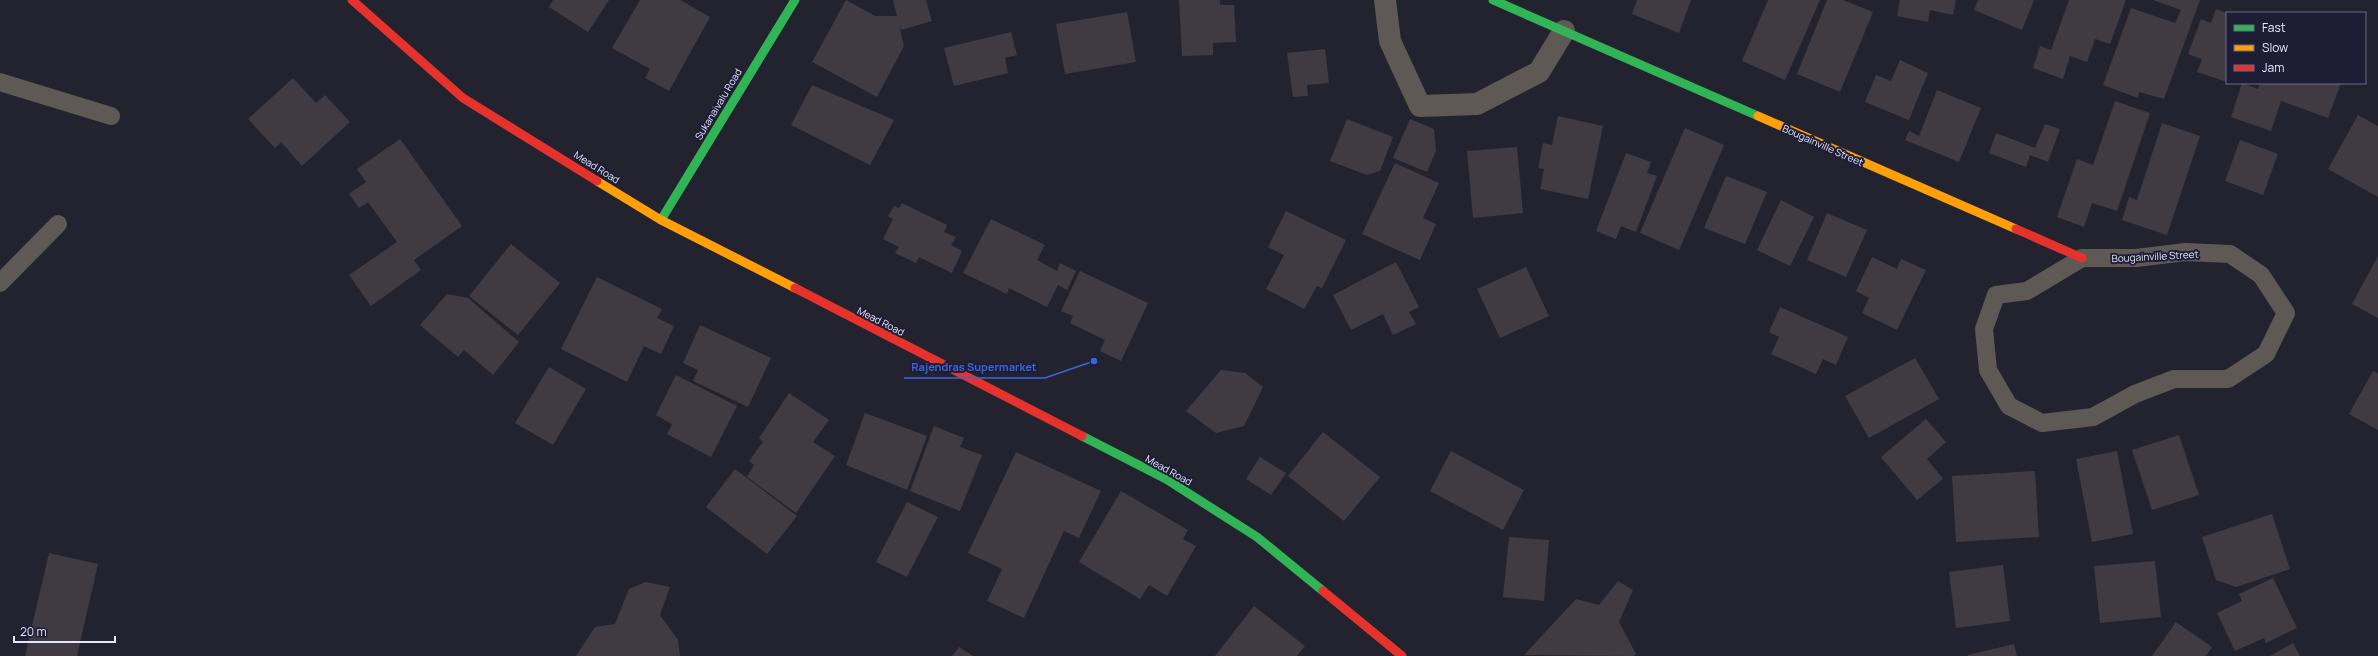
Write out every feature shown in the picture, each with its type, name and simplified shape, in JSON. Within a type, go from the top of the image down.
[{"type":"main road","name":"Mead Road","points":[[352,0],[464,98],[661,220],[1166,479],[1257,537],[1402,656]]},
{"type":"main road","name":"Sukanaivalu Road","points":[[661,220],[795,0]]},
{"type":"main road","name":"Bougainville Street","points":[[1493,0],[2082,258]]},
{"type":"street","points":[[1385,0],[1390,41],[1420,106],[1477,104],[1539,72],[1564,31]]},
{"type":"lane","points":[[0,82],[112,116]]},
{"type":"lane","points":[[0,283],[58,224]]},
{"type":"lane","name":"Bougainville Street","points":[[2186,252],[2230,254],[2261,275],[2286,313],[2266,354],[2228,379],[2174,379],[2135,394],[2093,417],[2042,423],[2009,406],[1988,370],[1984,329],[1996,295],[2027,291],[2082,258],[2136,258],[2186,252]]},
{"type":"building","points":[[553,0],[609,0],[588,32],[549,7]]},
{"type":"building","points":[[640,0],[680,0],[710,17],[669,91],[645,78],[650,69],[612,48]]},
{"type":"building","points":[[846,0],[875,16],[897,16],[893,0],[926,0],[932,21],[901,30],[899,25],[904,46],[877,97],[812,62]]},
{"type":"building","points":[[1179,0],[1220,0],[1220,5],[1234,5],[1236,42],[1213,43],[1213,55],[1182,56]]},
{"type":"building","points":[[1637,0],[1691,0],[1679,33],[1632,14]]},
{"type":"building","points":[[1768,0],[1820,0],[1785,80],[1742,61]]},
{"type":"building","points":[[1827,0],[1843,0],[1873,12],[1840,92],[1797,74]]},
{"type":"building","points":[[1900,0],[1956,0],[1953,15],[1930,10],[1928,22],[1897,16]]},
{"type":"building","points":[[1978,0],[2034,0],[2022,30],[1974,10]]},
{"type":"building","points":[[2069,0],[2126,0],[2110,44],[2095,39],[2087,62],[2070,56],[2063,79],[2033,68],[2040,46],[2051,50]]},
{"type":"building","points":[[2153,0],[2200,0],[2164,99],[2139,92],[2138,98],[2103,85],[2131,8],[2175,23],[2181,10]]},
{"type":"building","points":[[2216,9],[2226,13],[2226,82],[2197,72],[2202,59],[2188,54],[2201,19],[2211,23]]},
{"type":"building","points":[[1127,12],[1136,62],[1065,74],[1056,24]]},
{"type":"building","points":[[1011,32],[1017,55],[1005,58],[1008,73],[954,86],[944,48]]},
{"type":"building","points":[[1325,49],[1329,83],[1307,85],[1308,96],[1293,97],[1287,53]]},
{"type":"building","points":[[1900,60],[1928,73],[1909,120],[1865,102],[1876,75],[1891,81]]},
{"type":"building","points":[[293,78],[316,103],[325,95],[350,122],[302,166],[281,142],[275,148],[248,119]]},
{"type":"building","points":[[2242,84],[2258,89],[2260,84],[2341,84],[2328,118],[2281,101],[2271,131],[2231,117]]},
{"type":"building","points":[[812,85],[894,120],[870,165],[791,125]]},
{"type":"building","points":[[1937,90],[1981,108],[1959,162],[1905,140],[1909,131],[1919,136]]},
{"type":"building","points":[[2115,101],[2150,113],[2117,211],[2092,203],[2084,227],[2057,217],[2077,159],[2093,165]]},
{"type":"building","points":[[2358,115],[2378,126],[2378,197],[2328,169]]},
{"type":"building","points":[[1558,116],[1603,126],[1588,199],[1540,189],[1544,169],[1538,168],[1543,143],[1552,145]]},
{"type":"building","points":[[1347,119],[1393,137],[1380,171],[1367,175],[1330,161]]},
{"type":"building","points":[[1410,119],[1434,129],[1436,151],[1427,172],[1393,158]]},
{"type":"building","points":[[2162,123],[2200,136],[2167,235],[2122,220],[2129,197],[2137,200]]},
{"type":"building","points":[[2045,124],[2060,129],[2048,162],[2030,155],[2026,167],[1989,153],[1996,133],[2035,148]]},
{"type":"building","points":[[1685,128],[1724,145],[1679,250],[1640,233]]},
{"type":"building","points":[[400,139],[462,226],[414,260],[421,270],[371,306],[349,275],[397,242],[368,202],[359,208],[349,194],[366,182],[357,169]]},
{"type":"building","points":[[2240,140],[2278,154],[2263,195],[2225,181]]},
{"type":"building","points":[[1517,147],[1523,213],[1473,218],[1467,151]]},
{"type":"building","points":[[1626,153],[1651,162],[1647,173],[1657,176],[1636,232],[1621,226],[1616,239],[1596,231]]},
{"type":"building","points":[[1395,163],[1439,183],[1423,218],[1436,224],[1420,260],[1362,234]]},
{"type":"building","points":[[1726,176],[1767,192],[1745,244],[1704,228]]},
{"type":"building","points":[[1781,200],[1814,217],[1790,266],[1757,250]]},
{"type":"building","points":[[902,203],[947,225],[944,232],[956,237],[951,245],[962,251],[952,273],[919,257],[916,263],[895,253],[899,247],[883,239],[893,219],[888,216],[894,206],[899,208]]},
{"type":"building","points":[[1286,211],[1346,240],[1322,288],[1317,286],[1304,309],[1266,289],[1284,255],[1268,247]]},
{"type":"building","points":[[1827,213],[1867,230],[1846,277],[1807,260]]},
{"type":"building","points":[[991,219],[1045,245],[1037,260],[1057,271],[1060,263],[1076,271],[1067,290],[1058,285],[1047,307],[1009,288],[1007,294],[963,273]]},
{"type":"building","points":[[511,244],[560,283],[518,335],[469,296]]},
{"type":"building","points":[[2378,256],[2378,318],[2352,304]]},
{"type":"building","points":[[1872,257],[1897,269],[1901,259],[1926,270],[1897,330],[1862,313],[1869,298],[1856,291]]},
{"type":"building","points":[[1396,262],[1419,307],[1409,312],[1416,324],[1393,335],[1383,314],[1351,330],[1333,295]]},
{"type":"building","points":[[1526,267],[1549,316],[1500,338],[1477,289]]},
{"type":"building","points":[[1080,271],[1148,303],[1121,361],[1100,351],[1105,340],[1070,323],[1073,316],[1061,311]]},
{"type":"building","points":[[597,277],[662,309],[657,318],[674,326],[661,354],[644,346],[627,382],[561,349]]},
{"type":"building","points":[[447,294],[468,298],[519,342],[493,375],[464,350],[458,357],[420,325]]},
{"type":"building","points":[[1780,307],[1848,337],[1836,365],[1823,359],[1816,374],[1771,354],[1779,337],[1769,332]]},
{"type":"building","points":[[700,325],[771,358],[748,407],[693,381],[698,370],[683,363]]},
{"type":"building","points":[[1915,358],[1939,399],[1869,438],[1845,396]]},
{"type":"building","points":[[549,367],[586,389],[553,445],[515,423]]},
{"type":"building","points":[[1221,370],[1245,373],[1263,387],[1244,426],[1216,433],[1186,411]]},
{"type":"building","points":[[2373,371],[2378,373],[2378,430],[2349,414]]},
{"type":"building","points":[[676,375],[737,406],[711,457],[667,434],[672,424],[656,415]]},
{"type":"building","points":[[789,393],[829,420],[813,442],[835,456],[796,513],[747,477],[754,465],[749,461],[763,442],[759,438]]},
{"type":"building","points":[[865,413],[927,436],[907,490],[846,465]]},
{"type":"building","points":[[1926,419],[1946,442],[1927,459],[1943,479],[1917,500],[1881,457]]},
{"type":"building","points":[[934,426],[964,438],[960,447],[982,455],[960,511],[910,491]]},
{"type":"building","points":[[1323,432],[1380,477],[1344,521],[1288,476]]},
{"type":"building","points":[[2179,435],[2199,495],[2152,510],[2132,450]]},
{"type":"building","points":[[1451,451],[1524,490],[1503,530],[1430,491]]},
{"type":"building","points":[[2117,451],[2133,534],[2092,542],[2076,459]]},
{"type":"building","points":[[1016,452],[1101,491],[1079,538],[1064,531],[1024,618],[987,601],[1002,569],[968,553]]},
{"type":"building","points":[[1260,457],[1286,473],[1271,495],[1246,479]]},
{"type":"building","points":[[735,469],[797,516],[767,554],[706,507]]},
{"type":"building","points":[[2035,471],[2039,537],[1956,542],[1952,476]]},
{"type":"building","points":[[1121,491],[1188,530],[1183,539],[1196,546],[1167,596],[1149,585],[1140,599],[1079,562]]},
{"type":"building","points":[[907,502],[938,517],[907,577],[876,562]]},
{"type":"building","points":[[2272,514],[2290,569],[2236,587],[2216,580],[2202,537]]},
{"type":"building","points":[[1509,537],[1549,540],[1544,601],[1503,597]]},
{"type":"building","points":[[49,553],[98,564],[77,656],[25,656]]},
{"type":"building","points":[[2155,561],[2161,617],[2100,623],[2094,566]]},
{"type":"building","points":[[2003,565],[2010,621],[1956,628],[1949,572]]},
{"type":"building","points":[[2273,578],[2297,628],[2266,643],[2264,638],[2235,651],[2217,613],[2242,601],[2239,594]]},
{"type":"building","points":[[1618,581],[1633,590],[1619,622],[1636,654],[1634,656],[1524,655],[1576,599],[1599,605]]},
{"type":"building","points":[[646,582],[670,587],[660,615],[678,640],[680,656],[576,656],[595,627],[615,624],[629,589]]},
{"type":"building","points":[[1254,606],[1305,646],[1297,656],[1215,656]]},
{"type":"building","points":[[2176,622],[2212,647],[2206,656],[2152,656]]},
{"type":"building","points":[[2293,643],[2300,656],[2270,656]]},
{"type":"building","points":[[2014,644],[2017,656],[1968,656],[1968,655]]},
{"type":"building","points":[[959,647],[973,656],[952,656]]},
{"type":"traffic: fast","points":[[661,220],[795,0]]},
{"type":"traffic: fast","points":[[1493,0],[1758,116]]},
{"type":"traffic: fast","points":[[1082,436],[1166,479],[1257,537],[1323,591]]},
{"type":"traffic: slow","points":[[1758,116],[2016,229]]},
{"type":"traffic: slow","points":[[597,181],[661,220],[795,288]]},
{"type":"traffic: jam","points":[[352,0],[463,98],[597,181]]},
{"type":"traffic: jam","points":[[2016,229],[2082,258]]},
{"type":"traffic: jam","points":[[795,288],[1082,436]]},
{"type":"traffic: jam","points":[[1323,591],[1402,656]]},
{"type":"place","name":"Rajendras Supermarket","points":[[1094,361]]}]
